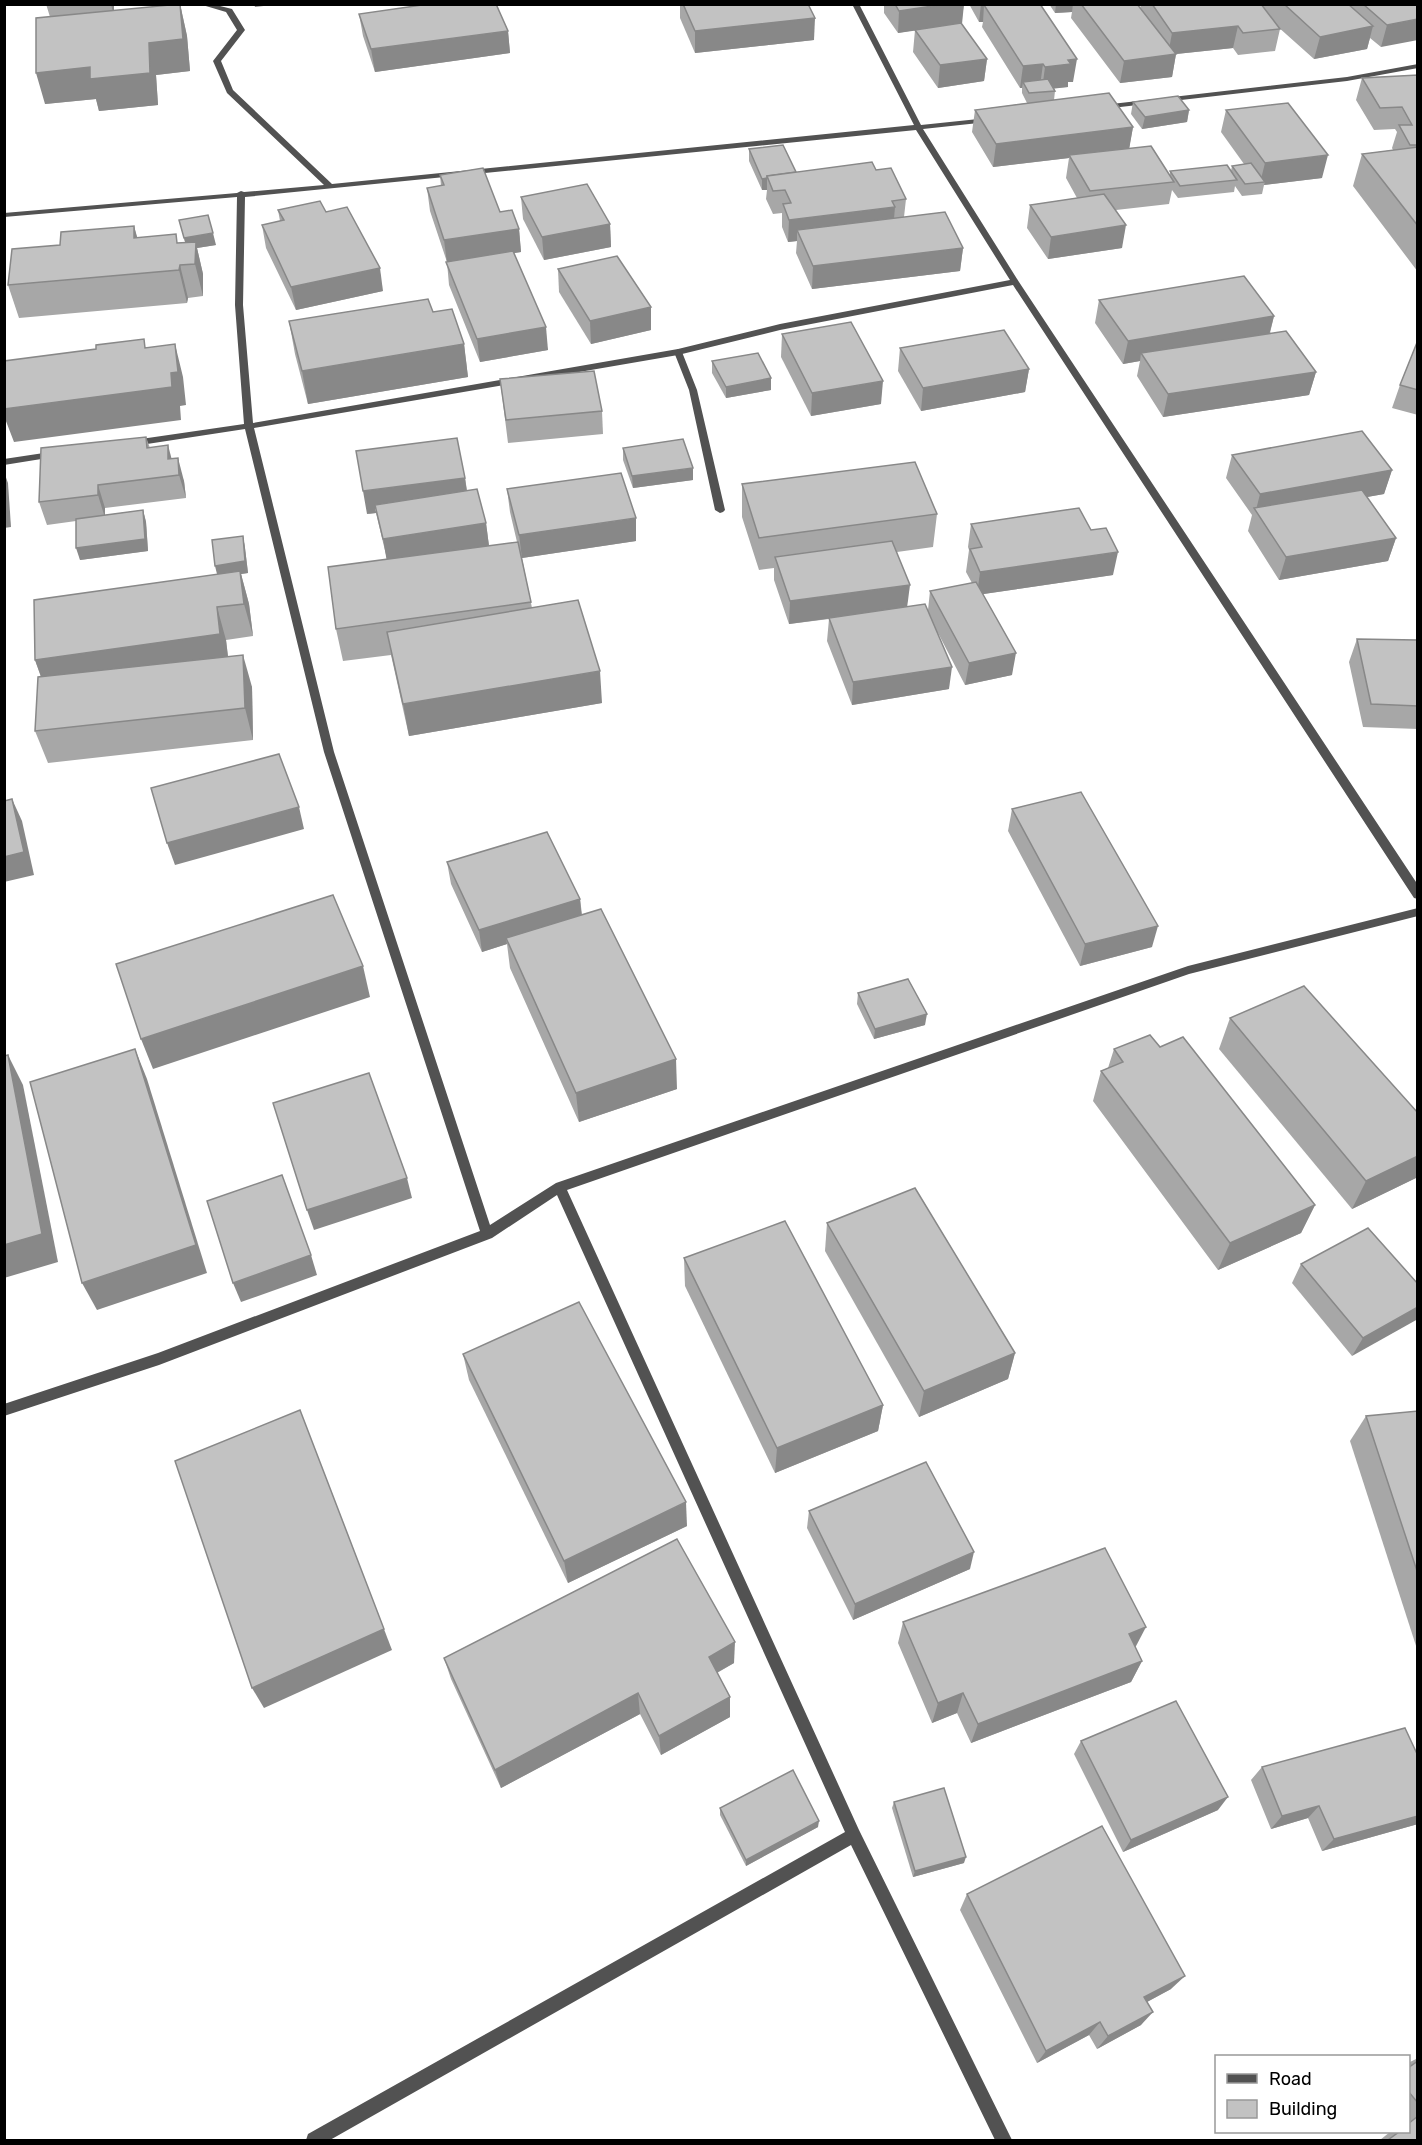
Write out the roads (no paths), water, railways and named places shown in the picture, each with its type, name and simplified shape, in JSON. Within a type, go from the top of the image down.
[{"type":"street","points":[[202,4],[229,11],[241,30],[217,61],[230,91],[330,187]]},
{"type":"street","points":[[855,4],[919,128],[1015,282],[1418,895]]},
{"type":"street","points":[[1097,108],[1347,79],[1418,66]]},
{"type":"street","points":[[4,215],[330,187],[1002,118]]},
{"type":"street","points":[[241,193],[239,305],[249,426],[329,752],[486,1234]]},
{"type":"street","points":[[121,445],[249,426],[678,352],[780,327],[1015,282]]},
{"type":"street","points":[[678,352],[693,390],[720,510]]},
{"type":"street","points":[[4,462],[63,453]]},
{"type":"street","points":[[4,1410],[159,1359],[486,1234],[560,1187],[1188,970],[1418,912]]},
{"type":"street","points":[[560,1187],[854,1835],[1004,2140]]},
{"type":"street","points":[[314,2140],[854,1835]]}]
